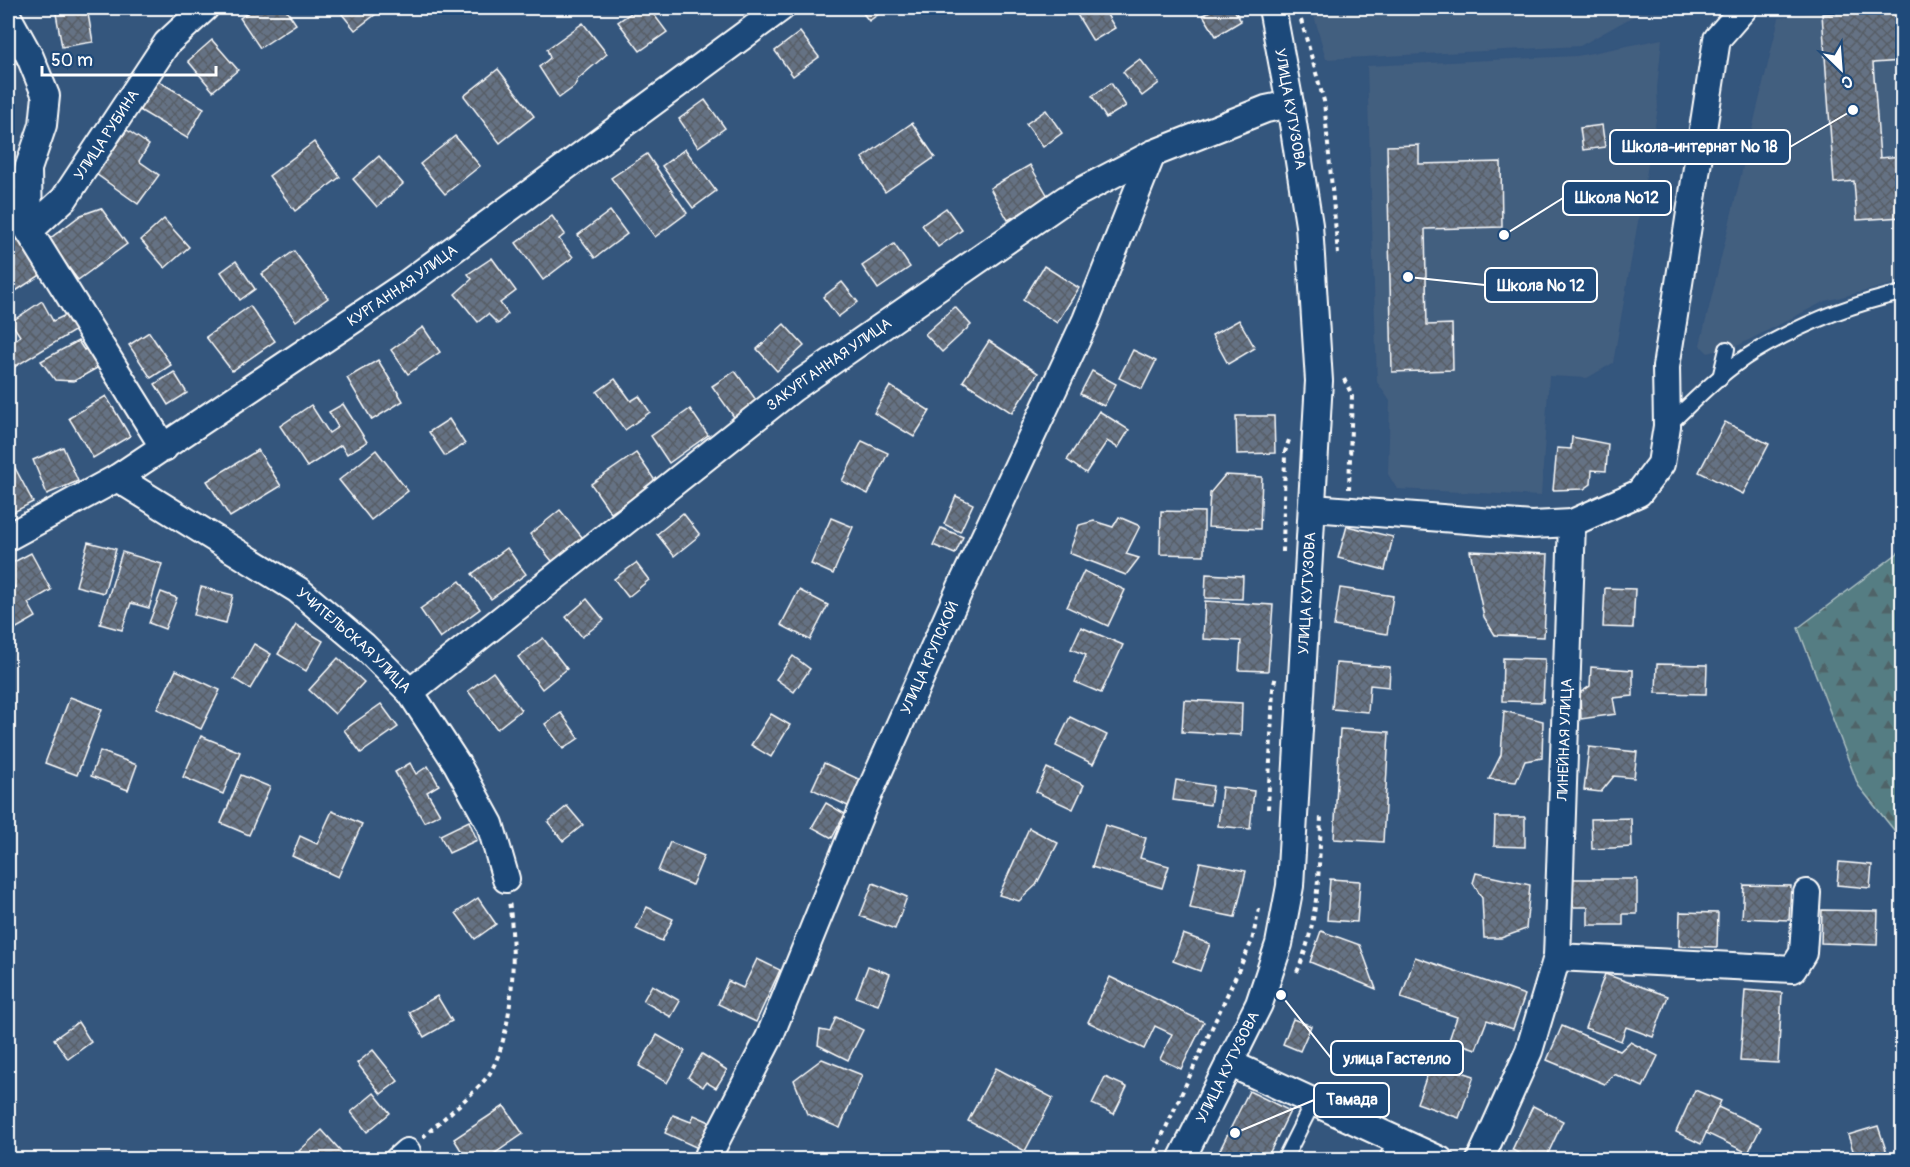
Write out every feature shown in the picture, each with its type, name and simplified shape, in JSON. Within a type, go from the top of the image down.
[{"type":"street","name":"УЛИЦА РУБИНА","points":[[29,231],[64,199],[167,44],[205,8]]},
{"type":"street","name":"КУРГАННАЯ УЛИЦА","points":[[8,537],[117,478],[405,285],[781,8]]},
{"type":"street","name":"УЛИЦА КУТУЗОВА","points":[[1181,1160],[1259,1004],[1279,944],[1290,886],[1319,381],[1309,225],[1272,8]]},
{"type":"street","points":[[1313,508],[1532,525],[1572,523],[1639,493],[1661,464],[1667,426],[1666,367],[1717,39],[1744,8]]},
{"type":"street","points":[[8,17],[30,57],[45,96],[43,125],[28,169],[29,231]]},
{"type":"street","name":"ЗАКУРГАННАЯ УЛИЦА","points":[[410,693],[792,390],[1066,199],[1152,154],[1266,109],[1290,104]]},
{"type":"street","name":"УЛИЦА КРУПСКОЙ","points":[[706,1160],[769,1038],[863,807],[960,589],[1086,320],[1152,154]]},
{"type":"street","points":[[8,200],[164,448]]},
{"type":"street","name":"УЧИТЕЛЬСКАЯ УЛИЦА","points":[[117,478],[298,590],[364,646],[410,693],[457,764],[490,824],[506,879]]},
{"type":"street","name":"ЛИНЕЙНАЯ УЛИЦА","points":[[1480,1160],[1529,1051],[1557,957],[1572,523]]},
{"type":"street","points":[[1557,957],[1794,969],[1803,953],[1807,893]]},
{"type":"street","points":[[1229,1063],[1313,1102],[1391,1149],[1440,1160]]},
{"type":"lane","points":[[1667,426],[1720,378],[1753,353],[1833,312],[1902,293]]},
{"type":"lane","points":[[1720,378],[1727,349]]},
{"type":"lane","points":[[1284,1160],[1313,1102]]},
{"type":"path","points":[[1282,557],[1285,452],[1291,433]]},
{"type":"path","points":[[1268,812],[1273,688],[1278,670]]},
{"type":"path","points":[[403,1156],[490,1074],[503,1037],[513,978],[514,935],[506,879]]},
{"type":"path","points":[[1151,1160],[1252,941],[1260,900]]},
{"type":"shaded area","points":[[1312,8],[1648,8],[1580,46],[1326,59]]},
{"type":"shaded area","points":[[1842,8],[1902,8],[1902,282],[1825,301],[1739,345],[1708,353],[1700,345],[1779,18]]},
{"type":"shaded area","points":[[1662,39],[1657,88],[1658,108],[1613,363],[1587,378],[1549,376],[1541,496],[1397,489],[1388,474],[1390,401],[1377,382],[1367,66],[1577,56]]},
{"type":"green space","points":[[1902,550],[1902,840],[1858,785],[1798,628]]},
{"type":"building","points":[[55,8],[87,8],[93,42],[62,47]]},
{"type":"building","points":[[255,8],[285,8],[296,24],[260,48],[240,18]]},
{"type":"building","points":[[337,8],[384,8],[355,30]]},
{"type":"building","points":[[638,8],[649,8],[667,32],[640,51],[618,22]]},
{"type":"building","points":[[859,8],[887,8],[869,21]]},
{"type":"building","points":[[1073,8],[1103,8],[1115,28],[1093,41]]},
{"type":"building","points":[[1215,8],[1233,8],[1241,21],[1216,36],[1203,15]]},
{"type":"building","points":[[1902,8],[1902,61],[1873,63],[1880,158],[1902,156],[1902,217],[1857,220],[1854,181],[1834,183],[1822,14]]},
{"type":"building","points":[[583,23],[607,54],[578,79],[574,87],[559,98],[539,67],[550,58],[547,49]]},
{"type":"building","points":[[800,32],[819,57],[793,76],[775,51]]},
{"type":"building","points":[[212,40],[238,70],[213,91],[188,61]]},
{"type":"building","points":[[1140,59],[1159,83],[1142,96],[1123,72]]},
{"type":"building","points":[[498,69],[534,116],[500,143],[464,96]]},
{"type":"building","points":[[153,78],[204,108],[187,138],[136,108]]},
{"type":"building","points":[[1111,83],[1126,106],[1106,118],[1092,96]]},
{"type":"building","points":[[705,100],[725,128],[698,147],[679,119]]},
{"type":"building","points":[[1046,110],[1062,133],[1043,147],[1026,124]]},
{"type":"building","points":[[912,123],[935,157],[885,192],[862,158]]},
{"type":"building","points":[[1602,125],[1605,147],[1583,150],[1580,128]]},
{"type":"building","points":[[127,130],[149,145],[139,161],[159,175],[138,204],[96,174]]},
{"type":"building","points":[[455,136],[480,166],[445,194],[420,164]]},
{"type":"building","points":[[314,142],[340,177],[295,211],[269,176]]},
{"type":"building","points":[[1419,145],[1419,164],[1501,162],[1502,227],[1425,229],[1427,325],[1452,324],[1453,370],[1392,372],[1387,146]]},
{"type":"building","points":[[685,149],[716,191],[693,208],[662,166]]},
{"type":"building","points":[[647,154],[687,213],[655,237],[611,178]]},
{"type":"building","points":[[379,156],[403,184],[377,207],[353,179]]},
{"type":"building","points":[[1030,165],[1049,198],[1008,220],[990,188]]},
{"type":"building","points":[[101,208],[127,244],[78,280],[48,240],[81,215]]},
{"type":"building","points":[[946,208],[962,230],[938,247],[922,225]]},
{"type":"building","points":[[610,211],[627,234],[595,258],[578,235]]},
{"type":"building","points":[[552,216],[565,234],[559,239],[573,257],[543,280],[516,243]]},
{"type":"building","points":[[164,219],[189,247],[165,268],[141,240]]},
{"type":"building","points":[[13,228],[42,274],[8,296],[8,232]]},
{"type":"building","points":[[894,244],[910,267],[878,289],[862,266]]},
{"type":"building","points":[[294,251],[328,298],[296,321],[262,274]]},
{"type":"building","points":[[492,258],[516,291],[500,303],[508,314],[498,324],[488,314],[478,322],[455,294],[472,279],[468,274]]},
{"type":"building","points":[[236,261],[255,289],[240,300],[221,272]]},
{"type":"building","points":[[1044,266],[1079,288],[1057,323],[1023,300]]},
{"type":"building","points":[[842,282],[858,302],[838,317],[823,297]]},
{"type":"building","points":[[42,301],[53,321],[68,314],[76,330],[11,369],[8,363],[8,345],[20,336],[11,322]]},
{"type":"building","points":[[250,306],[275,341],[232,371],[206,337]]},
{"type":"building","points":[[955,307],[971,325],[942,352],[925,334]]},
{"type":"building","points":[[1239,320],[1255,348],[1228,364],[1212,335]]},
{"type":"building","points":[[784,324],[804,346],[777,371],[757,349]]},
{"type":"building","points":[[423,327],[440,352],[408,374],[391,350]]},
{"type":"building","points":[[149,332],[171,365],[151,378],[129,345]]},
{"type":"building","points":[[78,341],[84,350],[91,347],[97,357],[97,368],[74,381],[55,380],[41,361]]},
{"type":"building","points":[[989,341],[1038,373],[1012,413],[963,381]]},
{"type":"building","points":[[1133,350],[1156,361],[1142,389],[1119,378]]},
{"type":"building","points":[[378,360],[403,401],[372,420],[347,378]]},
{"type":"building","points":[[735,371],[759,404],[736,420],[712,386]]},
{"type":"building","points":[[1092,371],[1116,384],[1104,406],[1080,394]]},
{"type":"building","points":[[174,372],[187,393],[168,405],[155,384]]},
{"type":"building","points":[[615,379],[631,401],[639,396],[650,412],[625,430],[597,392]]},
{"type":"building","points":[[890,386],[930,411],[914,437],[874,413]]},
{"type":"building","points":[[106,396],[130,436],[93,458],[69,418]]},
{"type":"building","points":[[343,404],[367,442],[347,454],[341,445],[307,467],[280,426],[311,405],[329,433],[338,427],[329,412]]},
{"type":"building","points":[[690,409],[708,435],[669,463],[651,436]]},
{"type":"building","points":[[1099,411],[1129,430],[1118,448],[1107,441],[1086,473],[1067,460]]},
{"type":"building","points":[[1236,416],[1274,416],[1275,453],[1237,454]]},
{"type":"building","points":[[449,419],[465,444],[445,456],[429,432]]},
{"type":"building","points":[[1725,422],[1769,444],[1743,494],[1699,472]]},
{"type":"building","points":[[1572,437],[1608,444],[1606,471],[1592,470],[1591,484],[1584,489],[1553,490],[1557,448],[1571,449]]},
{"type":"building","points":[[862,441],[888,453],[868,494],[842,481]]},
{"type":"building","points":[[63,447],[78,481],[47,494],[33,460]]},
{"type":"building","points":[[258,450],[281,486],[230,517],[207,481]]},
{"type":"building","points":[[376,450],[408,491],[371,520],[339,480]]},
{"type":"building","points":[[636,453],[656,482],[611,513],[591,484]]},
{"type":"building","points":[[13,464],[33,502],[8,515],[8,467]]},
{"type":"building","points":[[1225,475],[1262,477],[1260,529],[1208,527],[1210,493]]},
{"type":"building","points":[[956,496],[973,504],[960,532],[944,524]]},
{"type":"building","points":[[560,510],[586,542],[556,566],[530,534]]},
{"type":"building","points":[[1161,511],[1204,512],[1204,555],[1160,554]]},
{"type":"building","points":[[683,513],[700,535],[674,556],[657,534]]},
{"type":"building","points":[[1119,517],[1140,526],[1126,554],[1139,558],[1126,575],[1069,553],[1079,525],[1094,521],[1113,527]]},
{"type":"building","points":[[831,518],[853,527],[833,574],[811,564]]},
{"type":"building","points":[[1347,526],[1393,537],[1385,570],[1338,558]]},
{"type":"building","points":[[941,528],[963,537],[955,554],[933,545]]},
{"type":"building","points":[[88,542],[116,549],[104,593],[76,586]]},
{"type":"building","points":[[507,548],[526,574],[491,599],[472,574]]},
{"type":"building","points":[[1470,551],[1548,554],[1544,637],[1495,635],[1484,617]]},
{"type":"building","points":[[122,552],[162,564],[149,608],[131,603],[122,630],[100,624]]},
{"type":"building","points":[[31,553],[51,590],[28,603],[36,617],[8,633],[8,591],[15,588],[8,575],[8,565]]},
{"type":"building","points":[[636,563],[649,580],[628,597],[614,579]]},
{"type":"building","points":[[1084,571],[1125,590],[1108,626],[1067,607]]},
{"type":"building","points":[[1206,574],[1243,576],[1242,599],[1205,598]]},
{"type":"building","points":[[460,581],[480,609],[440,638],[420,609]]},
{"type":"building","points":[[201,587],[233,595],[226,623],[194,615]]},
{"type":"building","points":[[1340,588],[1393,596],[1387,634],[1334,626]]},
{"type":"building","points":[[1605,588],[1635,589],[1633,628],[1603,627]]},
{"type":"building","points":[[799,590],[828,605],[810,640],[781,625]]},
{"type":"building","points":[[161,592],[177,598],[165,629],[149,623]]},
{"type":"building","points":[[587,599],[604,620],[582,637],[566,617]]},
{"type":"building","points":[[1205,601],[1273,605],[1268,671],[1239,670],[1241,641],[1203,639]]},
{"type":"building","points":[[296,625],[323,641],[306,671],[278,654]]},
{"type":"building","points":[[1081,627],[1123,645],[1101,693],[1075,682],[1086,655],[1071,649]]},
{"type":"building","points":[[543,638],[567,669],[542,689],[518,657]]},
{"type":"building","points":[[254,644],[271,654],[250,689],[234,679]]},
{"type":"building","points":[[793,656],[810,669],[794,692],[776,679]]},
{"type":"building","points":[[338,658],[364,682],[335,714],[309,690]]},
{"type":"building","points":[[1503,658],[1545,659],[1543,702],[1502,701]]},
{"type":"building","points":[[1336,663],[1390,667],[1389,687],[1370,685],[1368,712],[1332,709]]},
{"type":"building","points":[[1657,664],[1707,665],[1706,694],[1656,693]]},
{"type":"building","points":[[1591,667],[1633,670],[1633,696],[1613,698],[1616,714],[1581,719],[1580,693],[1590,686]]},
{"type":"building","points":[[176,670],[220,690],[201,729],[157,709]]},
{"type":"building","points":[[493,672],[521,710],[497,729],[468,691]]},
{"type":"building","points":[[70,697],[102,709],[77,775],[45,763]]},
{"type":"building","points":[[1184,700],[1242,703],[1241,735],[1182,732]]},
{"type":"building","points":[[381,704],[398,727],[361,753],[344,730]]},
{"type":"building","points":[[1504,711],[1543,721],[1542,758],[1525,761],[1516,782],[1489,779],[1501,755]]},
{"type":"building","points":[[561,713],[579,738],[563,749],[545,724]]},
{"type":"building","points":[[771,714],[790,725],[771,757],[751,745]]},
{"type":"building","points":[[1070,717],[1107,735],[1093,764],[1056,746]]},
{"type":"building","points":[[1340,729],[1389,732],[1383,842],[1334,839]]},
{"type":"building","points":[[201,736],[240,752],[223,794],[183,777]]},
{"type":"building","points":[[1589,747],[1637,752],[1634,778],[1614,776],[1601,792],[1584,790]]},
{"type":"building","points":[[100,751],[137,765],[128,790],[91,776]]},
{"type":"building","points":[[410,763],[416,774],[428,766],[439,785],[427,792],[440,814],[424,822],[395,772]]},
{"type":"building","points":[[824,763],[865,782],[852,808],[812,789]]},
{"type":"building","points":[[1047,768],[1084,785],[1073,809],[1036,792]]},
{"type":"building","points":[[241,775],[270,787],[249,835],[221,823]]},
{"type":"building","points":[[1176,780],[1213,786],[1210,805],[1173,800]]},
{"type":"building","points":[[1222,787],[1254,791],[1250,829],[1218,826]]},
{"type":"building","points":[[826,803],[845,814],[832,838],[812,827]]},
{"type":"building","points":[[567,806],[583,825],[563,841],[548,822]]},
{"type":"building","points":[[332,811],[362,824],[338,877],[292,856],[300,836],[317,844]]},
{"type":"building","points":[[1495,817],[1525,817],[1525,847],[1494,846]]},
{"type":"building","points":[[1631,818],[1632,847],[1592,849],[1591,819]]},
{"type":"building","points":[[469,821],[477,840],[449,853],[440,835]]},
{"type":"building","points":[[1105,825],[1146,838],[1140,858],[1169,866],[1162,888],[1092,867]]},
{"type":"building","points":[[1029,828],[1058,843],[1036,885],[1019,901],[999,895]]},
{"type":"building","points":[[670,842],[704,856],[692,885],[658,871]]},
{"type":"building","points":[[1200,862],[1246,871],[1235,917],[1190,908]]},
{"type":"building","points":[[1839,862],[1872,865],[1870,888],[1837,885]]},
{"type":"building","points":[[1476,873],[1530,885],[1526,929],[1501,938],[1484,938],[1482,898],[1473,883]]},
{"type":"building","points":[[1330,879],[1360,881],[1357,922],[1327,920]]},
{"type":"building","points":[[1573,879],[1637,879],[1637,914],[1623,914],[1623,925],[1588,925],[1588,907],[1573,907]]},
{"type":"building","points":[[873,883],[907,897],[895,929],[860,916]]},
{"type":"building","points":[[1744,885],[1791,886],[1789,920],[1742,918]]},
{"type":"building","points":[[478,898],[496,924],[475,939],[456,913]]},
{"type":"building","points":[[647,907],[673,919],[662,941],[636,929]]},
{"type":"building","points":[[1822,910],[1878,911],[1877,945],[1821,943]]},
{"type":"building","points":[[1680,912],[1718,913],[1717,947],[1679,946]]},
{"type":"building","points":[[1321,931],[1360,945],[1376,989],[1310,962]]},
{"type":"building","points":[[1183,934],[1210,944],[1200,971],[1173,961]]},
{"type":"building","points":[[1415,957],[1525,995],[1513,1029],[1487,1020],[1476,1049],[1449,1040],[1457,1017],[1401,998]]},
{"type":"building","points":[[757,959],[780,970],[756,1022],[718,1004],[728,981],[743,988]]},
{"type":"building","points":[[868,966],[890,974],[878,1005],[856,997]]},
{"type":"building","points":[[1605,974],[1668,996],[1653,1037],[1626,1027],[1621,1041],[1585,1028]]},
{"type":"building","points":[[1110,977],[1204,1022],[1181,1069],[1160,1059],[1172,1034],[1155,1026],[1144,1049],[1088,1022]]},
{"type":"building","points":[[652,985],[680,1001],[671,1017],[643,1001]]},
{"type":"building","points":[[1745,990],[1782,993],[1778,1063],[1740,1061]]},
{"type":"building","points":[[437,996],[452,1021],[424,1037],[409,1012]]},
{"type":"building","points":[[836,1017],[863,1030],[848,1060],[818,1045],[820,1030],[830,1032]]},
{"type":"building","points":[[1293,1019],[1311,1026],[1300,1051],[1283,1044]]},
{"type":"building","points":[[78,1022],[91,1042],[68,1059],[54,1039]]},
{"type":"building","points":[[1562,1026],[1620,1051],[1630,1042],[1658,1056],[1643,1087],[1614,1074],[1605,1084],[1547,1060]]},
{"type":"building","points":[[657,1035],[685,1051],[667,1083],[639,1066]]},
{"type":"building","points":[[373,1050],[398,1081],[381,1094],[357,1063]]},
{"type":"building","points":[[702,1054],[727,1070],[716,1088],[706,1082],[703,1087],[688,1077]]},
{"type":"building","points":[[822,1059],[862,1075],[840,1128],[807,1114],[794,1080]]},
{"type":"building","points":[[1432,1062],[1474,1076],[1459,1118],[1417,1103]]},
{"type":"building","points":[[996,1068],[1053,1098],[1025,1151],[968,1121]]},
{"type":"building","points":[[1105,1077],[1127,1087],[1114,1114],[1092,1104]]},
{"type":"building","points":[[1695,1090],[1721,1101],[1701,1144],[1676,1132]]},
{"type":"building","points":[[1249,1091],[1290,1111],[1266,1160],[1215,1160]]},
{"type":"building","points":[[374,1093],[390,1113],[367,1132],[351,1112]]},
{"type":"building","points":[[504,1106],[523,1134],[485,1160],[467,1160],[454,1139]]},
{"type":"building","points":[[1533,1106],[1563,1121],[1545,1160],[1533,1160],[1512,1150]]},
{"type":"building","points":[[1718,1107],[1761,1127],[1748,1153],[1706,1133]]},
{"type":"building","points":[[673,1115],[691,1122],[694,1115],[712,1123],[700,1149],[665,1133]]},
{"type":"building","points":[[1878,1126],[1889,1159],[1856,1160],[1848,1135]]},
{"type":"building","points":[[322,1130],[349,1160],[307,1160],[299,1151]]},
{"type":"place","name":"Школа-интернат № 18","points":[[1853,110]]},
{"type":"place","name":"Школа №12","points":[[1504,235]]},
{"type":"place","name":"Школа № 12","points":[[1408,277]]},
{"type":"place","name":"улица Гастелло","points":[[1281,995]]},
{"type":"place","name":"Тамада","points":[[1235,1133]]}]
